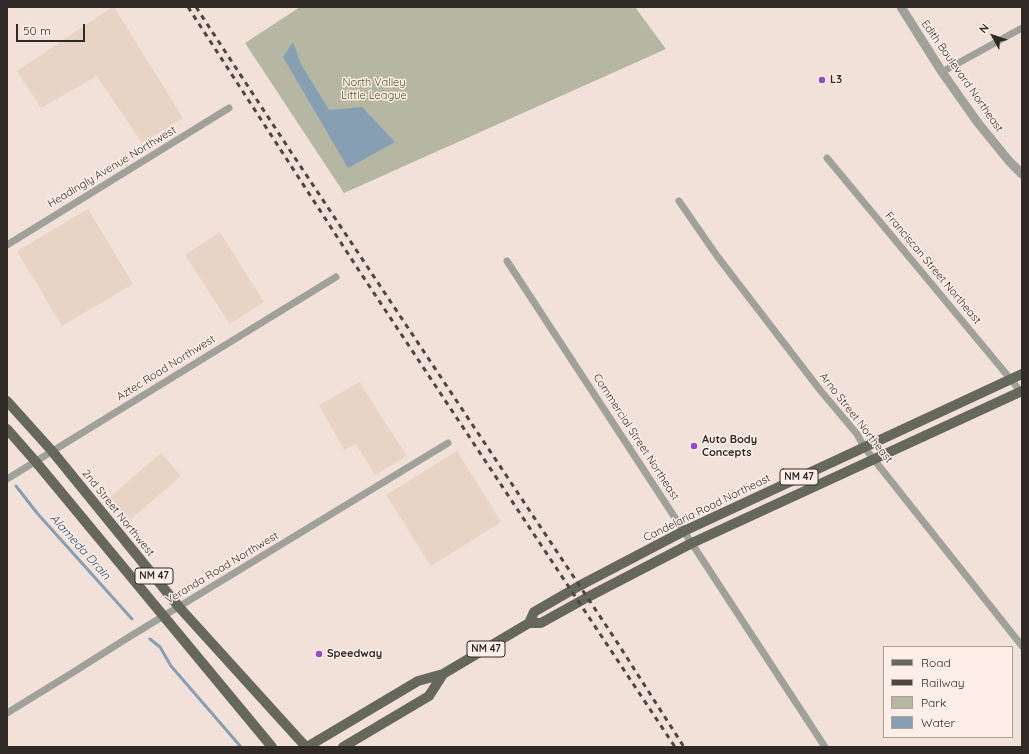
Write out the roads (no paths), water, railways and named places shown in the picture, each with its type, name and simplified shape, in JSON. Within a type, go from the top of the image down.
[{"type":"main road","name":"Candelaria Road Northeast","points":[[529,624],[534,612],[579,586],[684,531],[1022,374]]},
{"type":"main road","name":"NM 47","points":[[306,747],[418,681],[443,674],[529,624],[541,623],[692,543],[874,458],[1022,392]]},
{"type":"main road","name":"2nd Street Northwest","points":[[7,401],[52,451],[180,607],[306,747]]},
{"type":"main road","name":"NM 47","points":[[7,429],[272,747]]},
{"type":"main road","name":"NM 47","points":[[343,747],[429,696],[443,674]]},
{"type":"street","name":"Edith Boulevard Northeast","points":[[901,7],[942,72],[978,123],[1009,161],[1022,174]]},
{"type":"street","points":[[942,72],[1022,28]]},
{"type":"street","name":"Headingly Avenue Northwest","points":[[7,244],[229,108]]},
{"type":"street","name":"Franciscan Street Northeast","points":[[827,158],[1022,392]]},
{"type":"street","name":"Arno Street Northeast","points":[[679,201],[717,256],[820,390],[1022,646]]},
{"type":"street","name":"Commercial Street Northeast","points":[[507,261],[825,747]]},
{"type":"street","name":"Aztec Road Northwest","points":[[7,479],[336,277]]},
{"type":"street","name":"Veranda Road Northwest","points":[[7,712],[448,443]]},
{"type":"water","points":[[293,42],[301,64],[329,110],[362,107],[395,142],[348,168],[283,57]]},
{"type":"waterway","name":"Alameda Drain","points":[[16,486],[37,513],[132,619]]},
{"type":"waterway","name":"Alameda Drain","points":[[150,639],[160,647],[171,666],[241,747]]},
{"type":"railway","points":[[188,7],[356,266],[675,747]]},
{"type":"railway","points":[[196,7],[615,639],[684,747]]},
{"type":"place","name":"L3","points":[[822,80]]},
{"type":"place","name":"Auto Body Concepts","points":[[694,446]]},
{"type":"place","name":"Speedway","points":[[319,654]]},
{"type":"park label","name":"North Valley Little League","points":[[374,89]]}]
